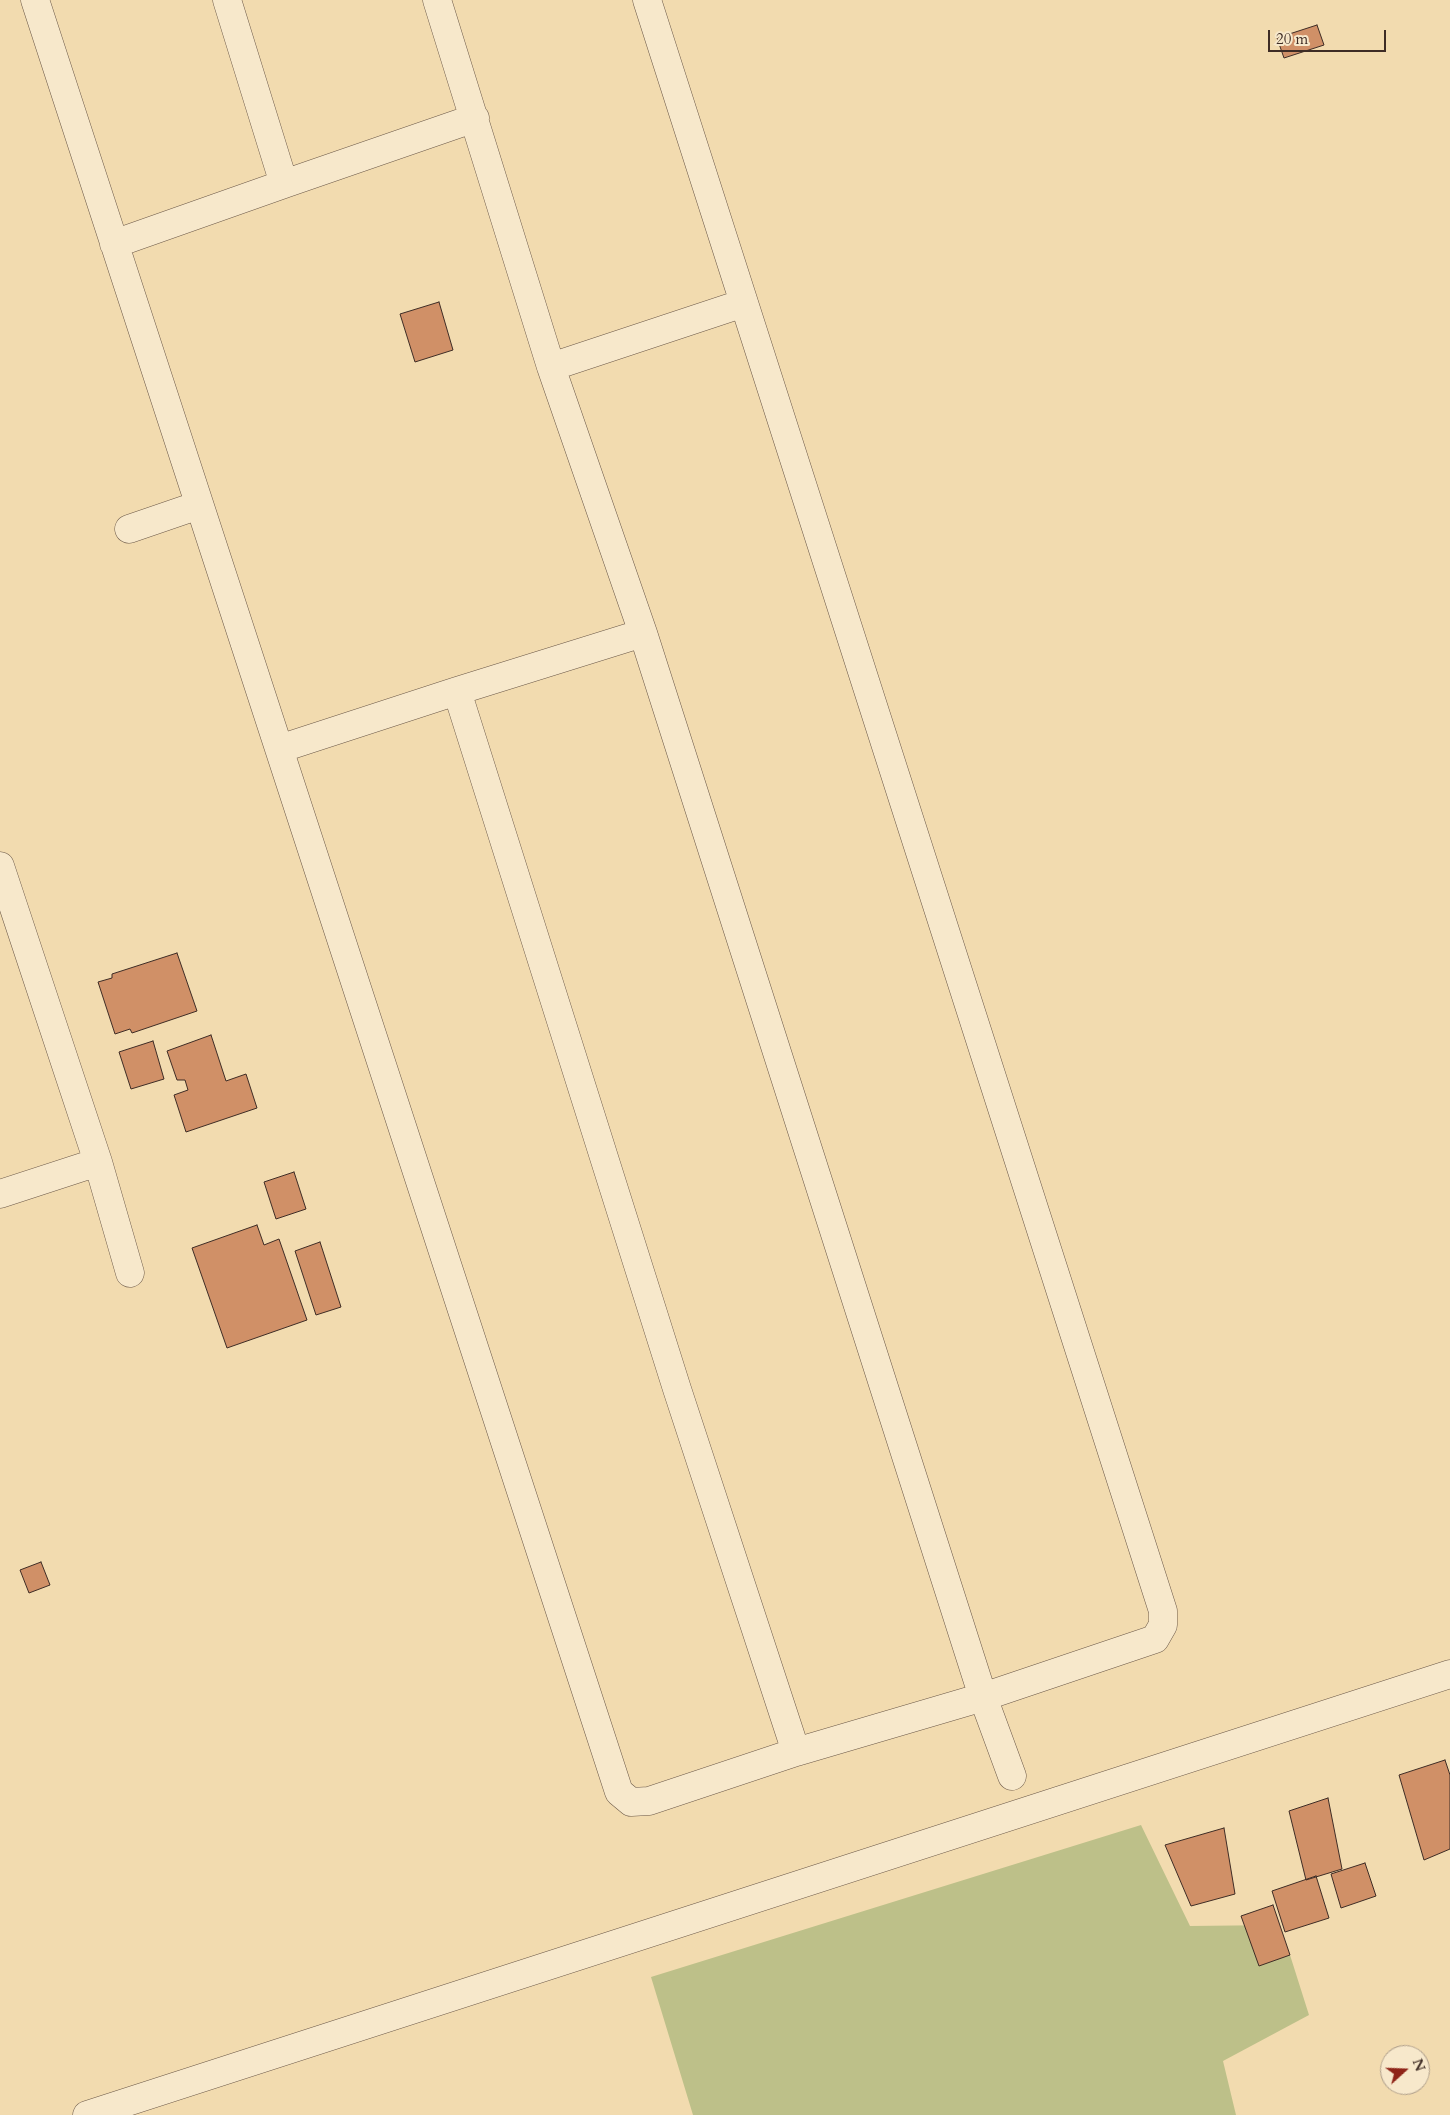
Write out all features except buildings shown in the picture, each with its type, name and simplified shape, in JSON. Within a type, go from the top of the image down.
[{"type":"street","points":[[35,0],[619,1792],[631,1802],[649,1801],[796,1752],[983,1697],[1155,1639],[1163,1625],[1163,1611],[647,0]]},
{"type":"street","points":[[227,0],[284,184]]},
{"type":"street","points":[[437,0],[551,367],[643,632],[983,1697],[1012,1776]]},
{"type":"street","points":[[114,244],[475,118]]},
{"type":"street","points":[[551,367],[744,303]]},
{"type":"street","points":[[129,529],[199,505]]},
{"type":"street","points":[[278,749],[457,690],[643,632]]},
{"type":"street","points":[[457,690],[677,1388],[796,1752]]},
{"type":"street","points":[[0,866],[98,1162],[130,1273]]},
{"type":"street","points":[[0,1194],[98,1162]]},
{"type":"street","points":[[87,2115],[1450,1674]]},
{"type":"green space","points":[[1141,1825],[1190,1926],[1279,1925],[1290,1955],[1309,2015],[1223,2061],[1236,2115],[693,2115],[651,1977]]}]
